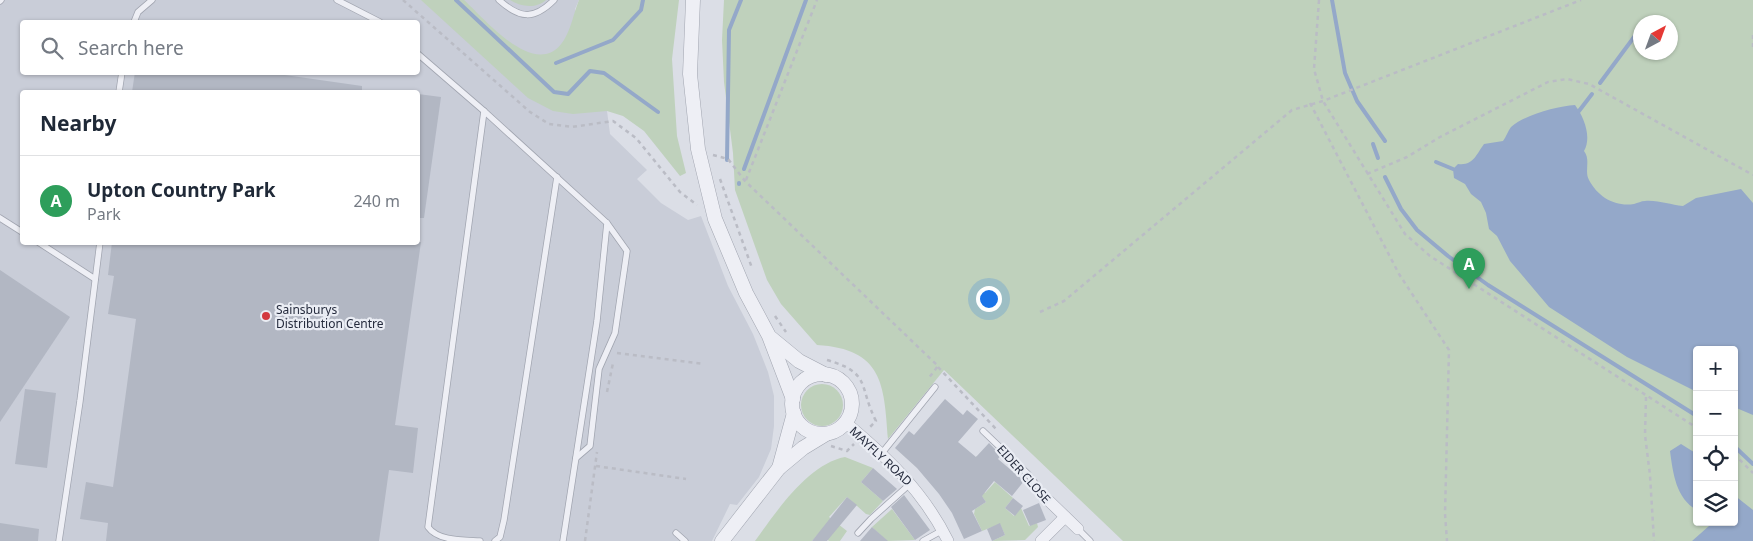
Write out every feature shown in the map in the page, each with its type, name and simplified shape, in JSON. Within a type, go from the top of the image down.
[{"type":"street","points":[[693,0],[690,74],[697,139],[715,219],[746,293],[769,336],[794,406],[804,428],[826,440]]},
{"type":"street","points":[[722,541],[779,468],[802,448],[826,440],[846,422],[852,410],[849,391],[843,383],[799,361],[769,336]]},
{"type":"street","points":[[779,468],[799,386],[806,379],[816,375],[826,375]]},
{"type":"street","name":"MAYFLY ROAD","points":[[846,422],[882,453],[911,483],[943,530],[948,541]]},
{"type":"street","name":"EIDER CLOSE","points":[[1049,501],[1078,529]]},
{"type":"street","points":[[1041,541],[1065,517]]},
{"type":"lane","points":[[135,20],[138,12],[152,0]]},
{"type":"lane","points":[[337,0],[376,20]]},
{"type":"lane","points":[[499,0],[521,14],[531,15],[542,12],[554,0]]},
{"type":"lane","points":[[420,56],[484,110],[607,222],[627,251],[615,333],[599,370],[590,446],[576,458]]},
{"type":"lane","points":[[119,90],[122,75]]},
{"type":"lane","points":[[480,541],[433,538],[428,528],[484,110]]},
{"type":"lane","points":[[495,541],[500,537],[504,520],[557,177]]},
{"type":"lane","points":[[0,218],[20,231]]},
{"type":"lane","points":[[563,541],[597,321],[607,222]]},
{"type":"lane","points":[[43,245],[95,279]]},
{"type":"lane","points":[[59,541],[100,245]]},
{"type":"lane","points":[[882,453],[934,388]]},
{"type":"lane","name":"EIDER CLOSE","points":[[983,430],[1027,473],[1049,501]]},
{"type":"lane","points":[[858,534],[871,519],[911,483]]},
{"type":"lane","name":"EIDER CLOSE","points":[[1078,529],[1090,541]]},
{"type":"lane","points":[[923,541],[943,530]]},
{"type":"lane","points":[[676,533],[685,541]]},
{"type":"path","points":[[402,0],[530,112],[549,124],[572,127],[613,121],[636,138],[680,192],[715,219]]},
{"type":"path","points":[[746,181],[816,0]]},
{"type":"path","points":[[1319,0],[1314,69],[1322,101],[1405,234],[1430,256],[1693,426]]},
{"type":"path","points":[[1040,312],[1064,301],[1292,110],[1310,103],[1322,101],[1581,0]]},
{"type":"path","points":[[1753,35],[1753,50]]},
{"type":"path","points":[[1368,174],[1407,157],[1440,137],[1548,82],[1567,78],[1585,83],[1753,175]]},
{"type":"path","points":[[1310,103],[1400,274],[1449,350],[1445,514],[1447,541]]},
{"type":"path","points":[[711,146],[715,164]]},
{"type":"path","points":[[712,155],[728,159],[746,181],[938,366],[984,416]]},
{"type":"path","points":[[719,174],[755,277]]},
{"type":"path","points":[[772,311],[787,334]]},
{"type":"path","points":[[606,397],[615,352],[704,364]]},
{"type":"path","points":[[824,359],[849,366],[860,377],[867,393],[868,404],[876,420],[847,451],[826,440]]},
{"type":"path","points":[[927,381],[938,366]]},
{"type":"path","points":[[1646,397],[1645,435],[1650,475],[1654,541]]},
{"type":"path","points":[[585,541],[598,449]]},
{"type":"path","points":[[1738,458],[1753,473]]},
{"type":"path","points":[[596,466],[686,479]]},
{"type":"shaded area","points":[[0,0],[579,0],[575,9],[607,111],[610,134],[647,170],[637,179],[661,203],[688,220],[701,216],[728,286],[753,334],[768,372],[774,396],[774,426],[771,449],[759,477],[737,505],[730,504],[712,541],[0,541]]},
{"type":"green space","points":[[421,0],[464,0],[512,43],[526,51],[540,55],[553,51],[564,40],[569,31],[579,0],[679,0],[672,59],[677,136],[686,173],[680,176],[644,131],[623,116],[607,111],[573,114],[553,111],[528,98]]},
{"type":"green space","points":[[510,0],[546,0],[538,5],[528,6]]},
{"type":"green space","points":[[724,0],[1753,0],[1753,541],[1123,541],[944,370],[888,439],[884,402],[876,373],[867,362],[855,354],[839,348],[817,345],[781,304],[767,280],[735,190],[733,153],[724,82],[722,40]]},
{"type":"green space","points":[[826,384],[834,387],[840,393],[843,405],[840,417],[834,423],[818,426],[810,423],[804,417],[801,401],[804,393],[810,387]]},
{"type":"green space","points":[[948,447],[966,466],[977,456],[989,468],[975,485],[985,493],[995,482],[1013,498],[1005,508],[1014,516],[1021,508],[1029,526],[1037,523],[1038,527],[1025,540],[992,541],[1005,535],[1000,524],[982,531],[974,514],[975,509],[986,502],[979,492],[965,498],[953,483],[965,472],[961,467],[948,477],[936,463]]},
{"type":"green space","points":[[845,457],[873,468],[861,482],[883,501],[870,515],[866,514],[847,497],[829,517],[847,531],[840,541],[829,541],[819,533],[812,541],[755,541],[783,504],[806,479],[831,461]]},
{"type":"green space","points":[[892,509],[915,540],[887,541],[872,527]]},
{"type":"water","points":[[1575,105],[1581,115],[1587,133],[1584,151],[1587,158],[1588,177],[1597,191],[1608,200],[1627,205],[1650,201],[1683,206],[1696,198],[1741,189],[1753,203],[1753,415],[1738,409],[1738,346],[1693,346],[1693,390],[1627,357],[1549,307],[1510,261],[1497,236],[1489,229],[1486,213],[1481,202],[1471,194],[1465,184],[1454,178],[1453,169],[1458,164],[1471,161],[1484,144],[1503,141],[1511,127],[1517,123],[1559,107]]},
{"type":"water","points":[[1681,444],[1693,452],[1693,507],[1684,499],[1677,485],[1670,451]]},
{"type":"water","points":[[1738,498],[1753,510],[1753,541],[1692,541],[1709,526],[1738,526]]},
{"type":"building","points":[[135,75],[285,75],[362,86],[362,90],[132,90]]},
{"type":"building","points":[[420,94],[441,97],[424,218],[420,218]]},
{"type":"building","name":"Sainsburys Distribution Centre","points":[[421,242],[395,425],[418,428],[413,473],[389,470],[379,541],[106,541],[108,523],[80,519],[86,482],[113,487],[136,319],[108,314],[114,276],[108,275],[112,245],[420,245]]},
{"type":"building","points":[[0,270],[70,317],[0,422]]},
{"type":"building","points":[[25,389],[56,393],[47,468],[15,464]]},
{"type":"building","points":[[945,399],[963,415],[967,410],[978,419],[958,442],[976,457],[989,443],[1001,455],[998,459],[1024,481],[1012,496],[994,481],[982,496],[986,502],[972,511],[982,531],[964,539],[952,513],[939,494],[917,468],[895,448],[909,431],[914,435]]},
{"type":"building","points":[[873,468],[897,489],[883,501],[861,482]]},
{"type":"building","points":[[904,495],[930,530],[915,540],[891,507]]},
{"type":"building","points":[[847,497],[857,505],[827,541],[812,541]]},
{"type":"building","points":[[1013,498],[1023,506],[1015,516],[1005,508]]},
{"type":"building","points":[[1039,503],[1046,520],[1030,526],[1023,510]]},
{"type":"building","points":[[0,523],[39,529],[38,541],[0,541]]},
{"type":"building","points":[[1000,523],[1005,535],[992,541],[987,529]]},
{"type":"building","points":[[872,527],[888,541],[860,541]]},
{"type":"waterway","points":[[456,0],[554,92],[568,94],[590,71],[604,73],[658,112]]},
{"type":"waterway","points":[[556,63],[613,40],[641,10],[643,0]]},
{"type":"waterway","points":[[727,160],[729,30],[741,0]]},
{"type":"waterway","points":[[744,169],[806,0]]},
{"type":"waterway","points":[[1332,0],[1345,73],[1357,101],[1385,141]]},
{"type":"waterway","points":[[1600,83],[1633,38]]},
{"type":"waterway","points":[[1579,111],[1592,94]]},
{"type":"waterway","points":[[1373,144],[1378,158]]},
{"type":"waterway","points":[[1436,162],[1453,169]]},
{"type":"waterway","points":[[1385,177],[1401,209],[1417,230],[1448,256],[1488,285],[1693,413]]},
{"type":"waterway","points":[[1738,450],[1753,464]]},
{"type":"place","name":"Upton Country Park","points":[[1469,289]]},
{"type":"place","name":"Sainsburys Distribution Centre","points":[[266,316]]}]
